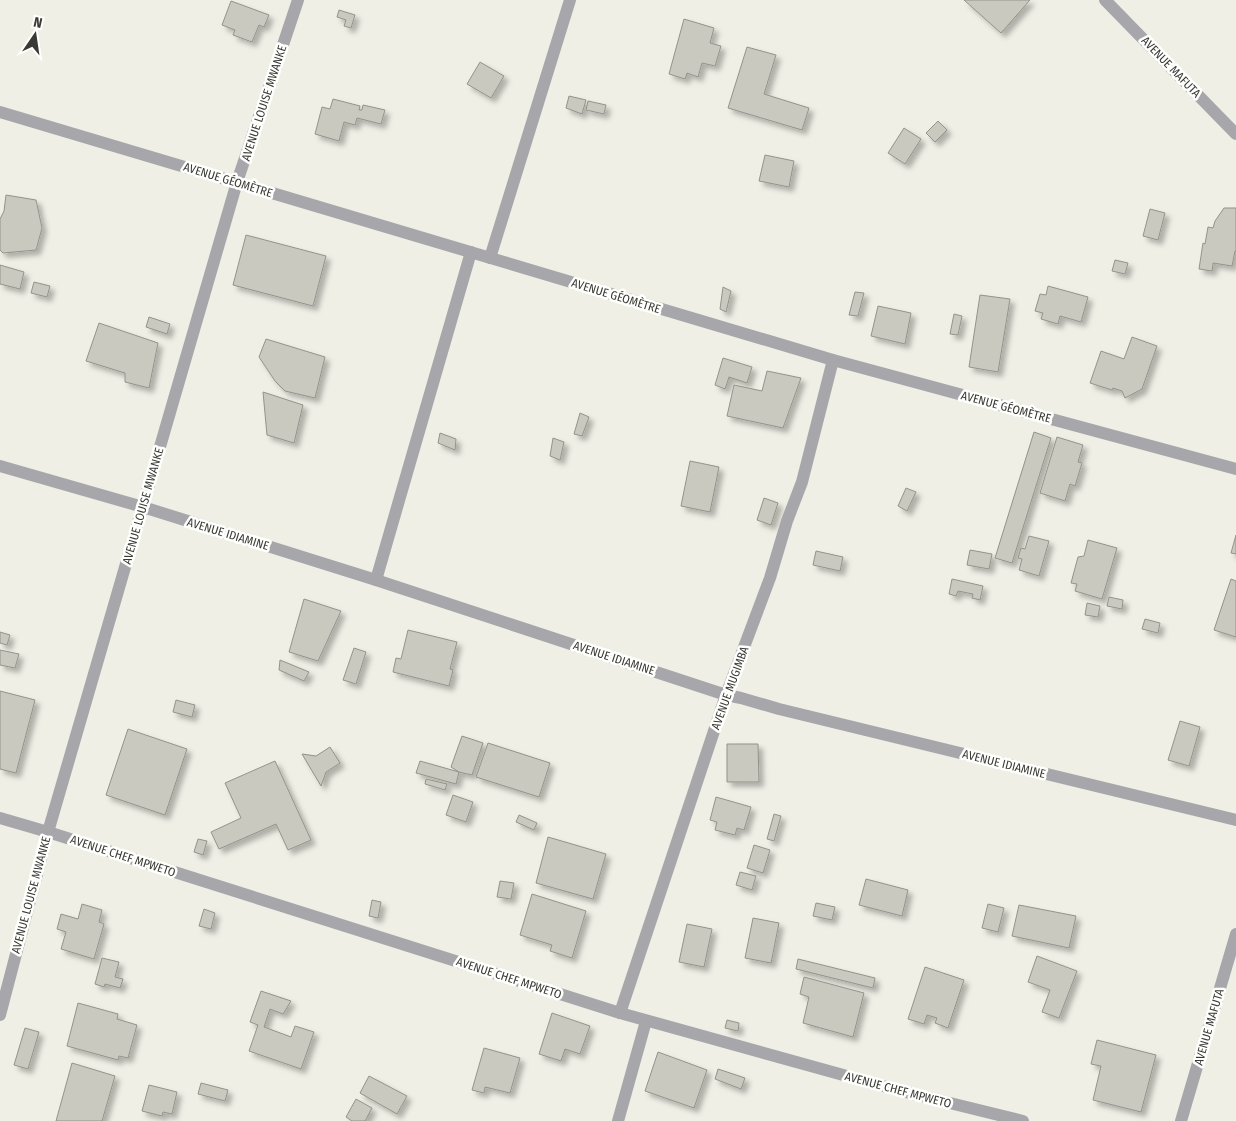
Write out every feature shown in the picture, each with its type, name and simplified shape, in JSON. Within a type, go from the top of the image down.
[{"type":"street","name":"AVENUE LOUISE MWANKE","points":[[0,1015],[48,832],[237,182],[298,0]]},
{"type":"street","points":[[490,258],[570,0]]},
{"type":"street","name":"AVENUE MAFUTA","points":[[1105,0],[1236,134]]},
{"type":"street","name":"AVENUE GÉOMÈTRE","points":[[0,112],[833,360],[1236,468]]},
{"type":"street","points":[[376,580],[471,252]]},
{"type":"street","name":"AVENUE MUGIMBA","points":[[620,1013],[726,695],[770,578],[787,521],[802,482],[833,360]]},
{"type":"street","name":"AVENUE IDIAMINE","points":[[0,466],[143,507],[376,580],[726,695],[1236,820]]},
{"type":"street","name":"AVENUE CHEF MPWETO","points":[[0,818],[646,1021],[901,1091],[1023,1121]]},
{"type":"street","name":"AVENUE MAFUTA","points":[[1181,1121],[1236,934]]},
{"type":"street","points":[[618,1121],[646,1021]]},
{"type":"building","points":[[964,0],[1030,0],[1001,33]]},
{"type":"building","points":[[231,1],[269,15],[264,27],[259,25],[252,42],[233,35],[235,30],[222,25]]},
{"type":"building","points":[[339,10],[355,15],[351,28],[344,26],[346,20],[337,17]]},
{"type":"building","points":[[684,19],[714,28],[710,43],[721,46],[715,66],[702,63],[698,77],[687,73],[685,79],[669,74]]},
{"type":"building","points":[[747,47],[776,55],[764,94],[809,108],[802,130],[728,108]]},
{"type":"building","points":[[480,62],[504,76],[491,98],[467,84]]},
{"type":"building","points":[[569,96],[586,100],[582,114],[566,108]]},
{"type":"building","points":[[333,99],[360,106],[359,110],[362,110],[363,105],[385,110],[381,124],[357,118],[355,125],[344,122],[339,141],[315,134],[322,107],[330,109]]},
{"type":"building","points":[[588,101],[606,105],[604,114],[586,110]]},
{"type":"building","points":[[938,121],[947,130],[935,142],[926,133]]},
{"type":"building","points":[[904,128],[921,139],[905,164],[888,153]]},
{"type":"building","points":[[765,155],[794,161],[789,187],[759,181]]},
{"type":"building","points":[[6,195],[36,200],[42,228],[36,250],[3,253],[0,250],[0,219],[4,211]]},
{"type":"building","points":[[1224,208],[1236,208],[1236,252],[1232,266],[1213,263],[1212,271],[1199,269],[1203,243],[1205,244],[1208,227],[1213,228],[1215,221]]},
{"type":"building","points":[[1150,209],[1165,213],[1158,240],[1143,236]]},
{"type":"building","points":[[246,235],[326,256],[313,306],[233,285]]},
{"type":"building","points":[[1115,260],[1128,263],[1125,274],[1112,271]]},
{"type":"building","points":[[0,265],[24,272],[20,289],[0,284]]},
{"type":"building","points":[[34,282],[50,286],[47,297],[31,293]]},
{"type":"building","points":[[1048,286],[1088,297],[1081,322],[1060,316],[1058,324],[1041,319],[1043,313],[1035,311],[1040,294],[1046,295]]},
{"type":"building","points":[[723,287],[731,291],[726,312],[720,309]]},
{"type":"building","points":[[855,292],[864,293],[858,316],[849,315]]},
{"type":"building","points":[[980,295],[1010,299],[998,372],[969,367]]},
{"type":"building","points":[[878,306],[911,313],[905,344],[871,336]]},
{"type":"building","points":[[954,314],[962,316],[958,335],[950,334]]},
{"type":"building","points":[[149,317],[170,324],[167,334],[146,327]]},
{"type":"building","points":[[99,323],[158,343],[149,388],[125,382],[125,373],[86,361]]},
{"type":"building","points":[[1132,337],[1157,346],[1142,389],[1125,398],[1122,391],[1090,383],[1101,351],[1124,359]]},
{"type":"building","points":[[266,339],[325,357],[315,398],[285,391],[275,381],[259,357]]},
{"type":"building","points":[[723,358],[752,367],[747,383],[729,377],[725,389],[715,385]]},
{"type":"building","points":[[767,371],[801,378],[783,428],[727,416],[734,385],[762,391]]},
{"type":"building","points":[[263,392],[303,405],[294,443],[267,435]]},
{"type":"building","points":[[580,413],[589,417],[582,436],[574,434]]},
{"type":"building","points":[[1034,432],[1051,438],[1012,563],[995,558]]},
{"type":"building","points":[[440,433],[456,439],[455,450],[438,443]]},
{"type":"building","points":[[1057,437],[1083,445],[1078,462],[1082,463],[1075,486],[1070,484],[1065,501],[1040,493]]},
{"type":"building","points":[[553,438],[564,442],[560,460],[550,456]]},
{"type":"building","points":[[690,461],[719,467],[710,512],[681,506]]},
{"type":"building","points":[[906,488],[916,492],[907,511],[898,506]]},
{"type":"building","points":[[764,498],[778,503],[771,525],[757,520]]},
{"type":"building","points":[[1236,535],[1236,554],[1231,553]]},
{"type":"building","points":[[1029,536],[1049,541],[1039,576],[1019,570],[1022,559],[1018,558],[1021,548],[1025,549]]},
{"type":"building","points":[[1088,540],[1117,548],[1102,599],[1075,591],[1077,584],[1071,583],[1078,557],[1084,556]]},
{"type":"building","points":[[970,550],[992,554],[989,569],[967,565]]},
{"type":"building","points":[[816,551],[843,557],[840,571],[813,565]]},
{"type":"building","points":[[952,579],[983,586],[980,600],[972,598],[973,594],[958,591],[956,596],[949,594]]},
{"type":"building","points":[[1231,579],[1236,581],[1236,637],[1214,630]]},
{"type":"building","points":[[1109,597],[1123,600],[1122,609],[1107,606]]},
{"type":"building","points":[[304,599],[341,611],[318,661],[289,652]]},
{"type":"building","points":[[1087,603],[1100,606],[1098,617],[1085,615]]},
{"type":"building","points":[[1145,619],[1160,623],[1158,633],[1142,629]]},
{"type":"building","points":[[408,630],[457,642],[450,669],[453,670],[449,686],[393,672],[396,658],[401,659]]},
{"type":"building","points":[[0,632],[10,635],[7,645],[0,643]]},
{"type":"building","points":[[354,648],[366,652],[356,684],[343,680]]},
{"type":"building","points":[[0,650],[19,654],[15,668],[0,665]]},
{"type":"building","points":[[280,660],[309,672],[304,681],[279,670]]},
{"type":"building","points":[[0,691],[35,700],[16,773],[0,769]]},
{"type":"building","points":[[176,700],[195,705],[192,717],[173,712]]},
{"type":"building","points":[[1180,721],[1200,727],[1189,766],[1168,760]]},
{"type":"building","points":[[128,729],[187,749],[165,815],[106,795]]},
{"type":"building","points":[[462,736],[483,743],[472,775],[459,772],[451,767]]},
{"type":"building","points":[[488,743],[550,763],[539,797],[476,777]]},
{"type":"building","points":[[727,744],[758,744],[759,782],[727,782]]},
{"type":"building","points":[[330,747],[340,763],[326,772],[321,786],[302,754],[316,756]]},
{"type":"building","points":[[275,761],[311,840],[288,850],[276,824],[219,849],[211,832],[241,818],[225,783]]},
{"type":"building","points":[[420,761],[459,772],[456,784],[416,773]]},
{"type":"building","points":[[426,779],[447,784],[445,790],[425,784]]},
{"type":"building","points":[[453,795],[473,802],[466,822],[446,815]]},
{"type":"building","points":[[716,797],[751,807],[744,830],[737,828],[735,835],[715,830],[717,822],[710,820]]},
{"type":"building","points":[[774,814],[781,816],[774,841],[767,839]]},
{"type":"building","points":[[519,815],[537,823],[534,830],[516,822]]},
{"type":"building","points":[[548,837],[606,854],[593,899],[536,883]]},
{"type":"building","points":[[198,839],[207,841],[203,855],[194,852]]},
{"type":"building","points":[[754,845],[770,850],[763,873],[747,868]]},
{"type":"building","points":[[740,872],[756,876],[752,890],[736,885]]},
{"type":"building","points":[[866,879],[908,890],[902,916],[859,905]]},
{"type":"building","points":[[500,881],[514,883],[511,899],[497,897]]},
{"type":"building","points":[[532,894],[586,911],[572,958],[550,951],[552,945],[520,935]]},
{"type":"building","points":[[372,900],[381,902],[378,918],[369,916]]},
{"type":"building","points":[[816,903],[835,907],[832,920],[813,916]]},
{"type":"building","points":[[82,904],[102,910],[99,922],[104,924],[94,959],[61,949],[66,932],[57,929],[61,914],[78,919]]},
{"type":"building","points":[[988,904],[1004,908],[998,932],[982,928]]},
{"type":"building","points":[[1019,905],[1076,916],[1069,948],[1012,936]]},
{"type":"building","points":[[204,909],[215,913],[211,929],[199,926]]},
{"type":"building","points":[[753,918],[779,923],[771,963],[745,958]]},
{"type":"building","points":[[687,924],[712,929],[704,967],[679,962]]},
{"type":"building","points":[[1037,956],[1077,971],[1059,1018],[1042,1012],[1050,990],[1028,982]]},
{"type":"building","points":[[102,958],[119,962],[115,977],[123,979],[120,988],[105,984],[104,987],[95,984]]},
{"type":"building","points":[[798,959],[875,978],[873,988],[796,969]]},
{"type":"building","points":[[925,967],[964,980],[948,1028],[935,1023],[937,1018],[927,1015],[924,1024],[908,1019]]},
{"type":"building","points":[[804,977],[864,993],[853,1037],[803,1023],[809,997],[800,994]]},
{"type":"building","points":[[261,991],[291,1001],[283,1014],[270,1009],[264,1027],[291,1037],[295,1026],[314,1032],[301,1069],[249,1051],[258,1025],[250,1022]]},
{"type":"building","points":[[78,1003],[118,1014],[117,1019],[137,1025],[128,1058],[119,1056],[118,1060],[67,1046]]},
{"type":"building","points":[[552,1013],[590,1026],[580,1054],[565,1049],[561,1061],[539,1054]]},
{"type":"building","points":[[727,1020],[739,1023],[738,1031],[725,1028]]},
{"type":"building","points":[[25,1028],[39,1032],[28,1069],[14,1065]]},
{"type":"building","points":[[1097,1040],[1156,1055],[1141,1112],[1093,1100],[1101,1066],[1091,1064]]},
{"type":"building","points":[[484,1048],[520,1058],[510,1093],[485,1087],[484,1093],[472,1090]]},
{"type":"building","points":[[658,1052],[707,1070],[694,1108],[645,1091]]},
{"type":"building","points":[[72,1063],[115,1076],[102,1121],[56,1121]]},
{"type":"building","points":[[718,1069],[745,1078],[741,1089],[715,1079]]},
{"type":"building","points":[[369,1076],[407,1096],[397,1114],[360,1093]]},
{"type":"building","points":[[201,1083],[228,1090],[225,1101],[198,1094]]},
{"type":"building","points":[[149,1085],[177,1092],[172,1114],[163,1112],[162,1116],[142,1111]]},
{"type":"building","points":[[356,1099],[372,1108],[365,1121],[352,1121],[346,1117]]}]
